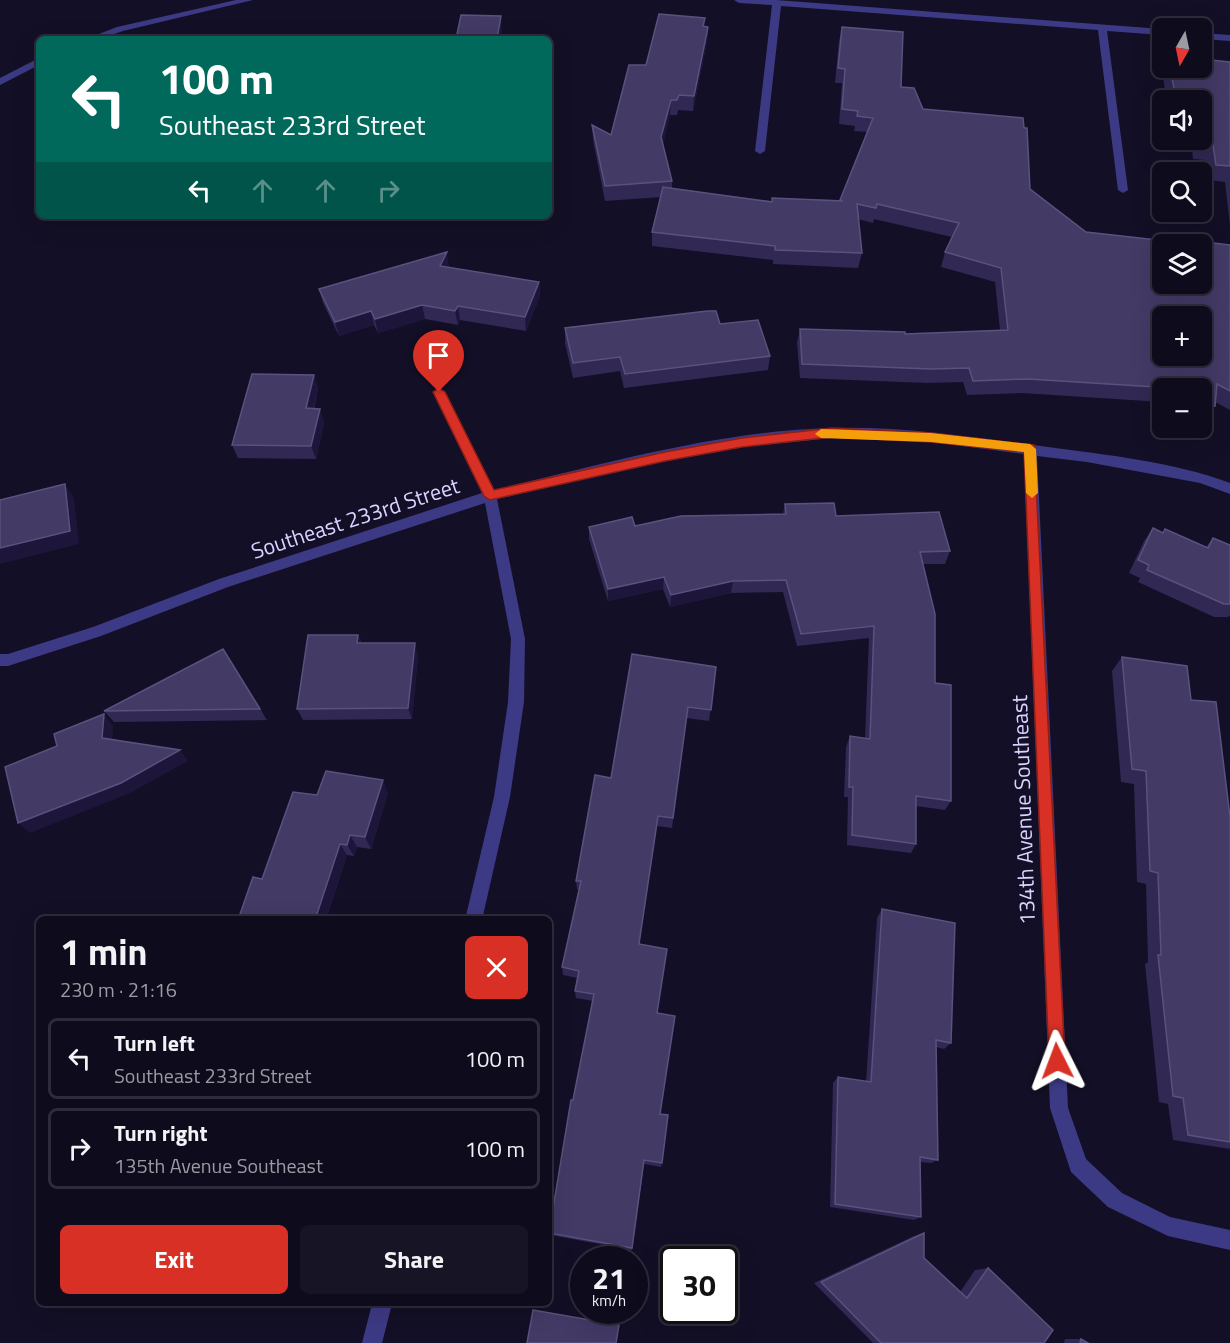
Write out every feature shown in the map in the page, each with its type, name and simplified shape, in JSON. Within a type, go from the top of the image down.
[{"type":"street","points":[[100,36],[120,29],[248,0]]},
{"type":"street","points":[[739,0],[1152,31]]},
{"type":"street","points":[[760,151],[777,3]]},
{"type":"street","points":[[1102,27],[1123,190]]},
{"type":"street","points":[[1212,37],[1230,38]]},
{"type":"street","points":[[0,82],[36,64]]},
{"type":"street","points":[[439,392],[490,496],[518,639],[516,702],[502,797],[474,916]]},
{"type":"street","name":"Southeast 233rd Street","points":[[0,660],[8,660],[96,632],[224,583],[490,496],[645,460],[731,444],[832,433],[931,437],[1030,449],[1202,478],[1230,489]]},
{"type":"street","name":"134th Avenue Southeast","points":[[1030,449],[1059,1108],[1078,1165],[1115,1200],[1168,1226],[1230,1240]]},
{"type":"street","points":[[372,1343],[381,1306]]},
{"type":"building","points":[[659,14],[705,18],[703,26],[708,27],[694,96],[679,95],[677,100],[671,100],[661,137],[672,181],[605,186],[592,125],[611,135],[629,65],[646,65]]},
{"type":"building","points":[[461,15],[501,16],[498,36],[457,36]]},
{"type":"building","points":[[842,27],[903,32],[901,87],[914,88],[923,109],[1023,118],[1024,128],[1027,128],[1030,189],[1086,232],[1152,239],[1152,294],[1212,294],[1212,243],[1230,245],[1230,391],[1217,384],[1215,406],[1212,405],[1212,378],[1152,378],[1152,387],[1028,379],[973,381],[969,368],[931,369],[802,364],[800,329],[905,332],[905,334],[1008,330],[1001,268],[945,252],[959,223],[877,204],[876,208],[857,204],[862,253],[775,250],[775,246],[652,232],[663,187],[772,202],[772,198],[843,201],[840,200],[873,118],[857,116],[858,111],[842,109],[845,69],[838,68]]},
{"type":"building","points":[[1212,60],[1230,62],[1230,166],[1216,165],[1212,145],[1212,90],[1174,90],[1172,78],[1212,78]]},
{"type":"building","points":[[447,252],[440,266],[539,282],[525,317],[458,306],[455,311],[422,305],[375,319],[371,311],[335,322],[319,289]]},
{"type":"building","points":[[716,311],[720,324],[758,320],[770,356],[625,374],[620,357],[573,363],[565,328]]},
{"type":"building","points":[[252,374],[314,375],[306,408],[320,409],[311,446],[232,445]]},
{"type":"building","points":[[65,484],[70,531],[0,548],[0,500]]},
{"type":"building","points":[[834,503],[836,516],[939,512],[950,551],[920,552],[935,614],[935,683],[951,685],[951,801],[916,796],[916,844],[852,835],[853,787],[849,787],[850,736],[870,739],[874,626],[801,634],[786,580],[733,581],[671,595],[664,577],[608,589],[589,527],[632,517],[635,526],[681,516],[786,514],[785,504]]},
{"type":"building","points":[[1153,528],[1163,533],[1165,529],[1208,548],[1213,538],[1230,545],[1230,604],[1224,604],[1147,570],[1149,565],[1138,560]]},
{"type":"building","points":[[308,635],[358,635],[357,643],[415,643],[408,708],[297,709]]},
{"type":"building","points":[[223,649],[260,709],[104,711]]},
{"type":"building","points":[[632,654],[716,667],[711,710],[688,707],[673,818],[658,816],[639,944],[667,949],[657,1013],[675,1016],[660,1114],[668,1115],[662,1163],[644,1160],[632,1246],[552,1234],[552,1215],[571,1100],[573,1100],[594,994],[575,991],[579,971],[562,967],[581,881],[576,881],[595,775],[611,778]]},
{"type":"building","points":[[1122,657],[1187,666],[1191,700],[1216,702],[1230,817],[1230,1142],[1188,1135],[1183,1098],[1173,1096],[1158,955],[1161,955],[1158,873],[1150,871],[1146,771],[1132,769]]},
{"type":"building","points":[[104,714],[102,738],[180,750],[121,783],[18,823],[5,767],[57,746],[54,734]]},
{"type":"building","points":[[326,771],[383,780],[365,837],[350,835],[347,845],[340,844],[316,916],[239,916],[253,877],[262,879],[293,792],[317,795]]},
{"type":"building","points":[[882,909],[955,923],[951,1043],[936,1040],[938,1160],[920,1157],[921,1217],[835,1204],[838,1077],[871,1082]]},
{"type":"building","points":[[924,1233],[924,1258],[967,1298],[988,1268],[1053,1330],[1044,1343],[881,1343],[821,1282]]},
{"type":"building","points":[[533,1310],[570,1316],[570,1324],[619,1325],[616,1343],[527,1343]]},
{"type":"slow traffic","points":[[821,434],[931,437],[1030,449],[1032,493]]},
{"type":"route","points":[[439,392],[490,496],[645,460],[742,442],[832,433],[931,437],[1030,449],[1057,1061]]}]
